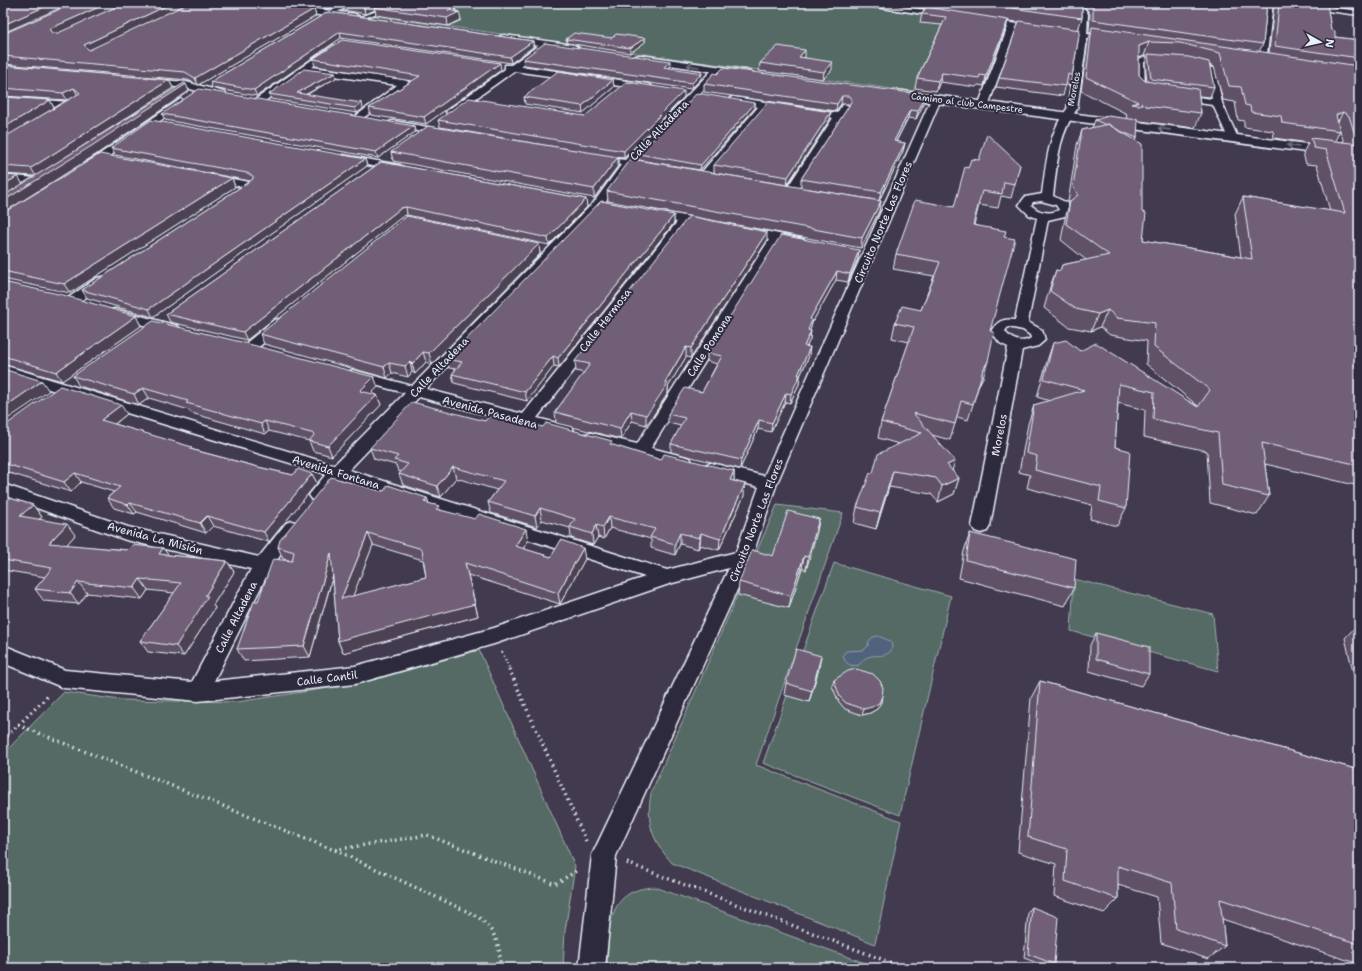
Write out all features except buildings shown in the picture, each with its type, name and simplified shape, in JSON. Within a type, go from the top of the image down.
[{"type":"main road","points":[[273,7],[315,16],[330,14],[384,21]]},
{"type":"main road","points":[[491,36],[584,50]]},
{"type":"main road","points":[[631,57],[764,76]]},
{"type":"main road","name":"Camino al club Campestre","points":[[881,92],[1359,155]]},
{"type":"street","points":[[863,3],[953,16]]},
{"type":"street","name":"Morelos","points":[[1047,198],[1059,130],[1065,116],[1072,109],[1083,36],[1084,14],[1077,3]]},
{"type":"street","points":[[1262,62],[1269,3]]},
{"type":"street","points":[[1282,3],[1359,13]]},
{"type":"street","points":[[299,19],[315,16]]},
{"type":"street","points":[[976,20],[1122,42]]},
{"type":"street","points":[[983,106],[1013,25]]},
{"type":"street","points":[[275,104],[255,101],[304,69],[341,42]]},
{"type":"street","points":[[414,139],[545,44]]},
{"type":"street","points":[[1217,103],[1161,96],[1143,92],[1140,89],[1140,60],[1148,59],[1199,64],[1212,71],[1217,103],[1233,138]]},
{"type":"street","points":[[497,65],[656,89]]},
{"type":"street","points":[[304,69],[405,83],[355,117],[457,135]]},
{"type":"street","name":"Calle Altadena","points":[[198,692],[262,565],[337,472],[551,251],[605,206],[628,163],[701,95],[717,70]]},
{"type":"street","points":[[173,94],[199,78]]},
{"type":"street","points":[[139,81],[186,86],[229,96]]},
{"type":"street","points":[[76,174],[102,158],[212,82]]},
{"type":"street","points":[[614,94],[625,84]]},
{"type":"street","points":[[678,92],[701,95]]},
{"type":"street","points":[[722,99],[840,116]]},
{"type":"street","name":"Circuito Norte Las Flores","points":[[592,968],[604,855],[743,557],[769,483],[861,254],[936,99]]},
{"type":"street","points":[[3,100],[73,102],[56,113]]},
{"type":"street","points":[[468,100],[484,102]]},
{"type":"street","points":[[719,178],[701,175],[765,105]]},
{"type":"street","points":[[806,194],[788,190],[846,106]]},
{"type":"street","points":[[152,122],[168,125]]},
{"type":"street","points":[[1336,138],[1340,152]]},
{"type":"street","points":[[333,156],[412,170]]},
{"type":"street","points":[[368,174],[392,156]]},
{"type":"street","points":[[589,156],[658,168]]},
{"type":"street","points":[[102,158],[118,160]]},
{"type":"street","points":[[203,176],[249,185],[236,193]]},
{"type":"street","points":[[3,178],[38,179],[22,190]]},
{"type":"street","points":[[1047,198],[1063,205],[1065,211],[1057,215],[1043,215],[1031,211],[1025,205],[1029,199],[1047,198]]},
{"type":"street","points":[[582,202],[605,206]]},
{"type":"street","points":[[641,212],[816,245]]},
{"type":"street","points":[[1021,324],[1043,215]]},
{"type":"street","name":"Calle Hermosa","points":[[526,420],[685,220]]},
{"type":"street","name":"Calle Pomona","points":[[640,452],[778,238]]},
{"type":"street","points":[[536,248],[551,251]]},
{"type":"street","points":[[72,300],[111,275]]},
{"type":"street","points":[[56,297],[87,305]]},
{"type":"street","points":[[102,309],[184,331]]},
{"type":"street","points":[[250,347],[292,313]]},
{"type":"street","points":[[142,333],[168,315]]},
{"type":"street","points":[[1021,324],[1033,329],[1039,336],[1038,340],[1029,345],[1016,345],[1003,339],[998,332],[1002,325],[1021,324]]},
{"type":"street","points":[[235,343],[265,351]]},
{"type":"street","name":"Morelos","points":[[981,526],[1016,345]]},
{"type":"street","name":"Avenida Fontana","points":[[3,370],[337,472],[667,577]]},
{"type":"street","name":"Avenida Pasadena","points":[[340,372],[526,420],[640,452],[769,483]]},
{"type":"street","name":"Avenida La Misión","points":[[3,490],[126,533],[262,565]]},
{"type":"street","name":"Calle Cantil","points":[[3,654],[64,679],[198,692],[355,675],[494,636],[667,577],[743,557]]},
{"type":"lane","points":[[330,14],[347,6],[348,3]]},
{"type":"lane","points":[[360,18],[403,3]]},
{"type":"path","points":[[494,636],[588,844],[604,855],[905,968]]},
{"type":"path","points":[[3,740],[64,679]]},
{"type":"path","points":[[18,725],[334,850],[477,916],[489,925],[497,938],[501,954],[500,968]]},
{"type":"path","points":[[334,850],[428,835],[555,884],[604,855]]},
{"type":"green space","points":[[409,3],[842,3],[948,19],[913,92],[373,16]]},
{"type":"green space","points":[[777,505],[843,513],[756,765],[901,821],[875,944],[672,863],[655,839],[650,823],[649,814],[651,793]]},
{"type":"green space","points":[[834,563],[951,596],[900,815],[763,763]]},
{"type":"green space","points":[[1074,579],[1213,614],[1218,671],[1071,631]]},
{"type":"green space","points":[[479,650],[575,866],[565,931],[563,968],[3,968],[3,754],[64,692],[120,700],[237,702],[362,683]]},
{"type":"green space","points":[[655,887],[879,968],[607,968],[610,927],[613,914],[618,904],[627,895],[639,890]]},
{"type":"water","points":[[878,636],[890,641],[892,646],[891,651],[883,655],[867,657],[859,665],[853,666],[845,661],[843,655],[846,651],[864,650],[873,637]]}]
